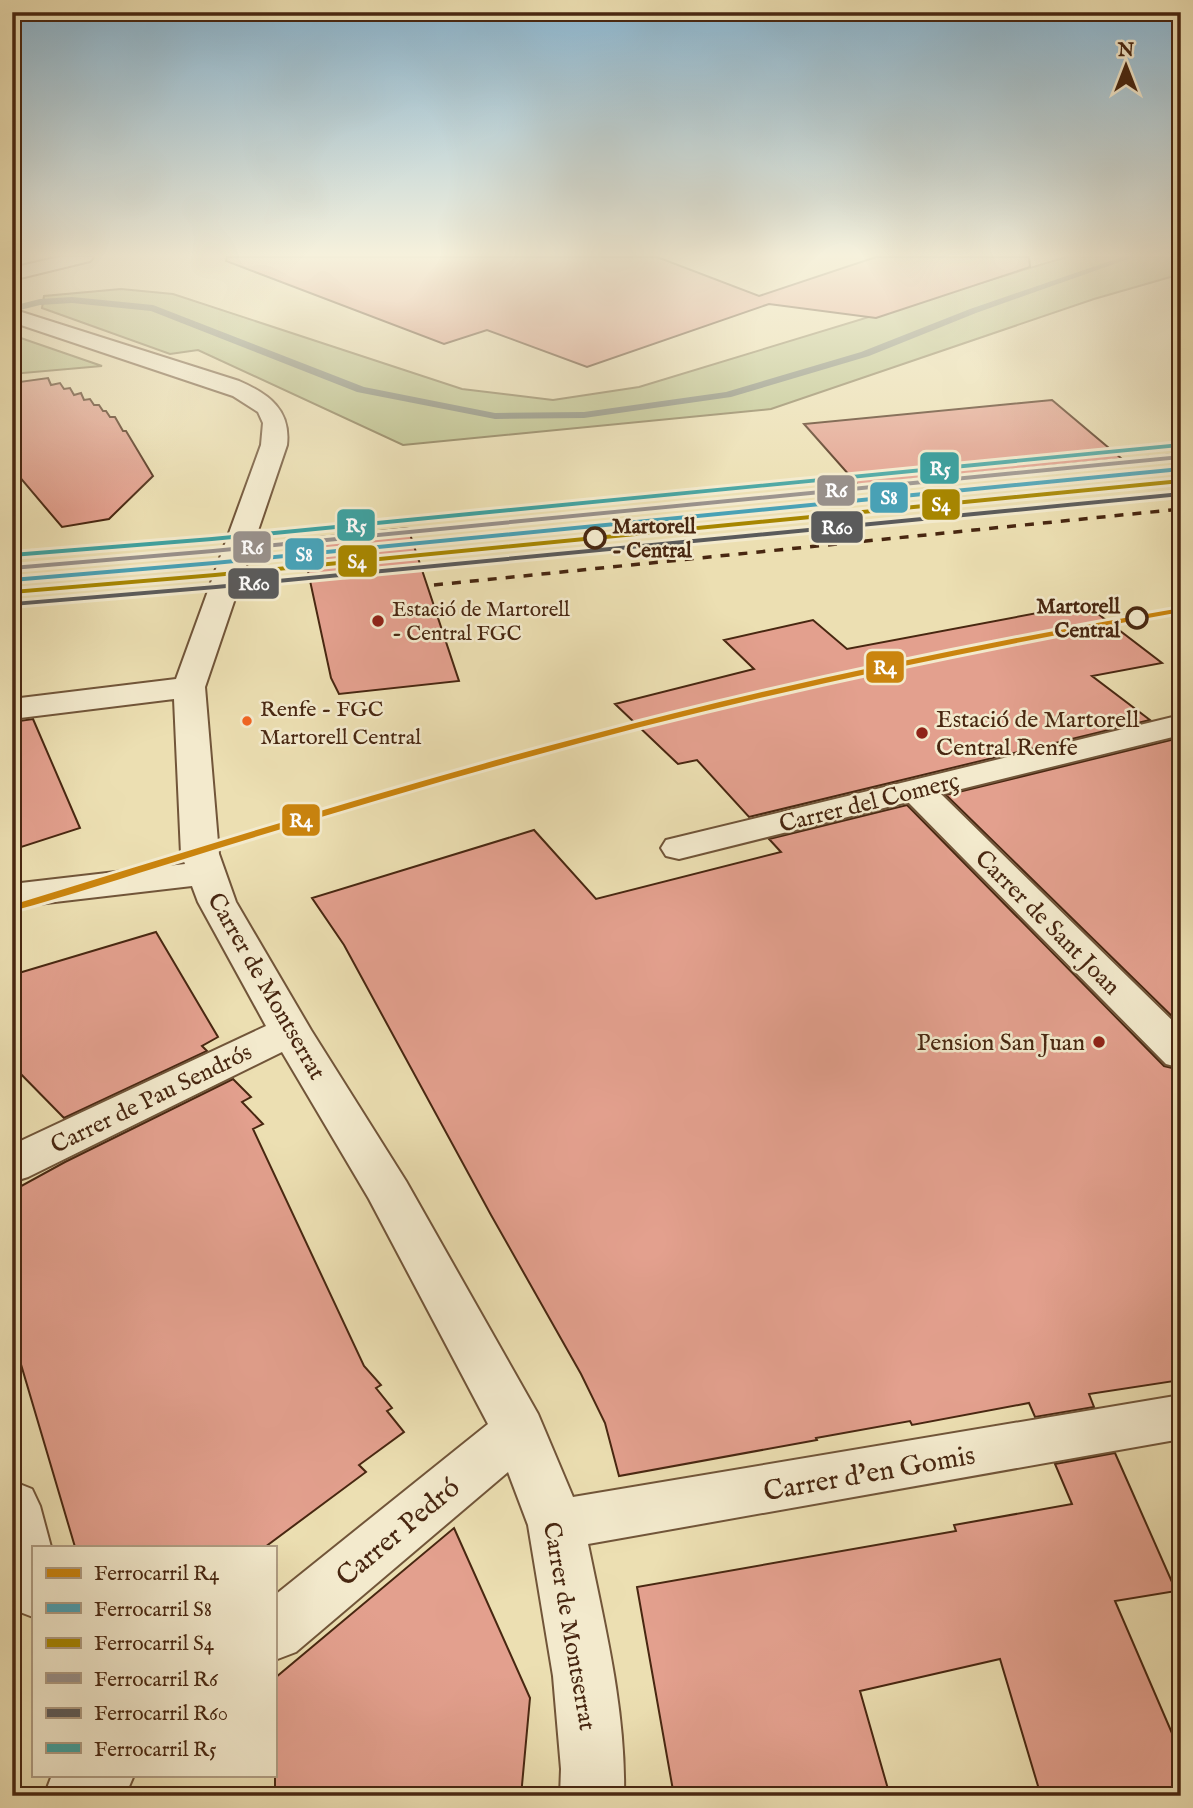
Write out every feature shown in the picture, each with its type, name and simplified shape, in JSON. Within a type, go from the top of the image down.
[{"type":"street","name":"Carrer de Montserrat","points":[[94,341],[231,386],[260,401],[276,419],[278,426],[274,444],[189,687],[200,854],[204,873],[216,902],[388,1194],[519,1430],[556,1525],[584,1676],[593,1769],[592,1796]]},
{"type":"street","points":[[12,709],[189,687]]},
{"type":"street","name":"Carrer del Comerç","points":[[679,848],[1181,725]]},
{"type":"street","name":"Carrer de Sant Joan","points":[[916,790],[1181,1054]]},
{"type":"street","points":[[12,895],[204,873]]},
{"type":"street","name":"Carrer de Pau Sendrós","points":[[12,1165],[290,1031]]},
{"type":"street","name":"Carrer d'en Gomis","points":[[556,1525],[1181,1417]]},
{"type":"street","name":"Carrer Pedró","points":[[276,1631],[519,1430]]},
{"type":"street","points":[[12,1506],[32,1586]]},
{"type":"green space","points":[[12,341],[31,341],[102,366],[12,374]]},
{"type":"green space","points":[[135,341],[317,341],[462,389],[553,400],[639,387],[789,341],[970,341],[771,409],[403,445],[198,350],[170,354]]},
{"type":"building","points":[[518,341],[661,341],[587,367]]},
{"type":"building","points":[[48,378],[51,385],[60,383],[64,389],[70,388],[74,395],[81,393],[84,400],[90,399],[110,417],[115,417],[153,476],[109,519],[62,527],[12,468],[12,383]]},
{"type":"building","points":[[1052,400],[1122,459],[858,485],[804,424]]},
{"type":"building","name":"Estació de Martorell - Central FGC","points":[[408,528],[459,681],[339,694],[331,678],[301,539]]},
{"type":"building","points":[[1085,604],[1162,663],[1092,676],[1150,720],[749,817],[697,760],[678,764],[615,704],[754,669],[724,640],[813,620],[847,649]]},
{"type":"building","points":[[33,719],[80,828],[12,850],[12,722]]},
{"type":"building","points":[[1175,739],[1181,744],[1181,1025],[946,795]]},
{"type":"building","points":[[907,805],[1164,1066],[1181,1070],[1181,1380],[1089,1394],[1094,1407],[1035,1417],[1029,1403],[912,1425],[910,1421],[619,1476],[605,1423],[581,1374],[344,945],[312,898],[534,830],[596,899],[781,852],[769,839]]},
{"type":"building","points":[[156,932],[218,1037],[202,1046],[207,1051],[64,1118],[12,1065],[12,975]]},
{"type":"building","points":[[233,1079],[251,1097],[242,1102],[263,1124],[253,1129],[364,1366],[381,1385],[376,1388],[392,1408],[387,1411],[404,1432],[359,1465],[366,1472],[266,1546],[75,1546],[12,1334],[12,1191]]},
{"type":"building","points":[[1115,1453],[1176,1591],[1115,1601],[1181,1754],[1181,1793],[1157,1796],[1041,1796],[1000,1659],[860,1691],[890,1796],[674,1796],[637,1587],[956,1531],[954,1525],[1072,1504],[1055,1464]]},
{"type":"building","points":[[454,1528],[530,1698],[521,1796],[275,1796],[276,1677]]},
{"type":"waterway","points":[[238,341],[361,390],[495,416],[584,415],[727,395],[865,354],[897,341]]},
{"type":"railway","points":[[1126,460],[1181,454]]},
{"type":"railway","points":[[434,585],[1181,509]]},
{"type":"rail line","name":"R5","points":[[12,555],[212,539],[1179,445]]},
{"type":"rail line","name":"R6","points":[[12,568],[1180,457]]},
{"type":"rail line","name":"S8","points":[[12,580],[214,563],[1181,469]]},
{"type":"rail line","name":"S4","points":[[13,592],[215,575],[1181,481]]},
{"type":"rail line","name":"R60","points":[[14,604],[1181,494]]},
{"type":"rail line","name":"R4","points":[[12,908],[371,799],[588,738],[883,668],[1181,610]]},
{"type":"place","name":"Martorell - Central","points":[[595,538]]},
{"type":"place","name":"Martorell Central","points":[[1137,618]]},
{"type":"place","name":"Estació de Martorell - Central FGC","points":[[378,621]]},
{"type":"place","name":"Renfe - FGC Martorell Central","points":[[247,721]]},
{"type":"place","name":"Estació de Martorell Central Renfe","points":[[922,733]]},
{"type":"place","name":"Pension San Juan","points":[[1099,1042]]}]
